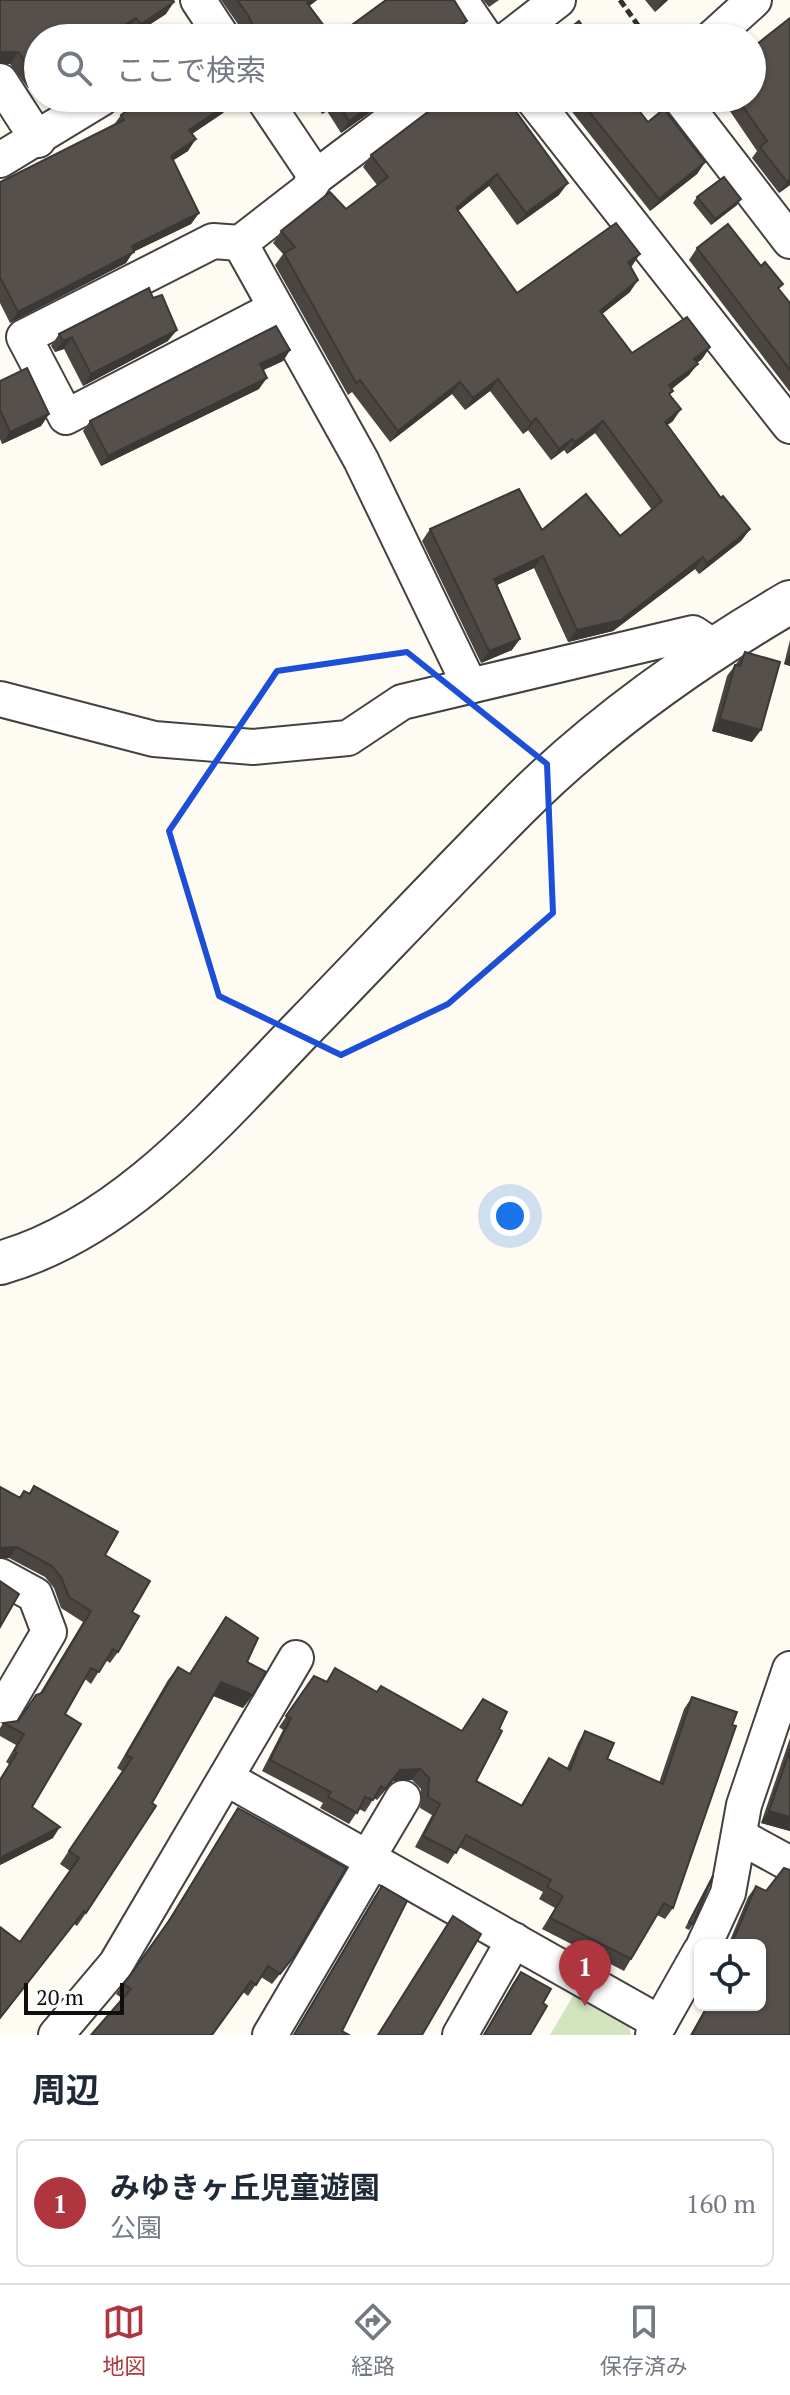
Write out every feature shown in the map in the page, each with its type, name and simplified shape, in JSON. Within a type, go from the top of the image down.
[{"type":"street","points":[[460,0],[476,24]]},
{"type":"street","points":[[527,24],[558,0]]},
{"type":"street","points":[[727,24],[754,0]]},
{"type":"street","points":[[0,81],[38,140]]},
{"type":"street","points":[[0,160],[81,112]]},
{"type":"street","points":[[272,112],[316,177]]},
{"type":"street","points":[[276,308],[66,417],[24,337],[213,241],[240,243],[307,191],[316,177],[402,112]]},
{"type":"street","points":[[543,112],[790,426]]},
{"type":"street","points":[[691,112],[790,241]]},
{"type":"street","points":[[240,243],[361,460],[470,686]]},
{"type":"street","points":[[0,1263],[80,1228],[156,1173],[230,1104],[521,803],[611,725],[717,649],[790,602]]},
{"type":"street","points":[[0,699],[154,739],[253,747],[348,738],[402,702],[693,633],[717,649]]},
{"type":"street","points":[[0,1576],[35,1595],[49,1632],[0,1715]]},
{"type":"street","points":[[56,2035],[116,1964],[296,1658]]},
{"type":"street","points":[[707,1939],[728,1893],[744,1805],[790,1669]]},
{"type":"street","points":[[226,1778],[514,1940],[657,2029],[694,1963]]},
{"type":"street","points":[[270,2035],[403,1798]]},
{"type":"street","points":[[739,1836],[790,1864]]},
{"type":"street","points":[[460,2035],[514,1940]]},
{"type":"path","points":[[620,0],[637,24]]},
{"type":"highlighted area","points":[[407,652],[547,764],[553,913],[448,1004],[341,1055],[219,996],[169,831],[277,671]]},
{"type":"green space","points":[[576,1991],[628,2021],[631,2035],[550,2035]]},
{"type":"building","points":[[0,0],[174,2],[141,24],[136,18],[126,24],[24,24],[24,60],[18,52],[0,52]]},
{"type":"building","points":[[237,0],[311,0],[307,3],[323,24],[252,24]]},
{"type":"building","points":[[386,0],[454,0],[467,21],[462,24],[353,24]]},
{"type":"building","points":[[790,18],[790,179],[787,182],[760,147],[767,141],[747,112],[766,112],[766,37]]},
{"type":"building","points":[[125,112],[216,112],[189,130],[196,139],[171,156],[199,213],[132,246],[134,252],[18,312],[0,277],[0,182],[124,120],[121,115]]},
{"type":"building","points":[[343,112],[362,112],[349,121]]},
{"type":"building","points":[[428,112],[516,112],[568,183],[526,213],[497,174],[456,208],[517,293],[616,223],[640,254],[628,262],[638,280],[600,311],[632,353],[687,317],[710,347],[694,359],[698,364],[669,385],[673,391],[669,394],[681,409],[665,422],[721,498],[723,496],[750,529],[707,563],[703,557],[621,620],[577,630],[543,556],[494,579],[520,639],[489,651],[430,529],[519,489],[542,530],[586,494],[620,536],[662,501],[603,421],[575,442],[572,439],[559,449],[536,418],[531,423],[498,379],[473,398],[460,382],[398,431],[360,380],[356,383],[284,253],[295,247],[281,231],[330,192],[346,209],[388,177],[371,155]]},
{"type":"building","points":[[589,112],[640,112],[648,122],[660,112],[666,112],[705,162],[659,199]]},
{"type":"building","points":[[724,177],[741,199],[715,219],[697,197]]},
{"type":"building","points":[[728,224],[761,266],[765,262],[783,284],[778,288],[790,303],[790,370],[697,248]]},
{"type":"building","points":[[149,288],[153,298],[162,295],[177,330],[91,374],[72,337],[63,341],[59,334]]},
{"type":"building","points":[[276,326],[290,350],[260,364],[267,378],[108,456],[90,421]]},
{"type":"building","points":[[27,368],[49,414],[10,432],[0,410],[0,381]]},
{"type":"building","points":[[745,652],[780,662],[761,730],[720,719],[735,665],[740,666]]},
{"type":"building","points":[[34,1486],[118,1532],[105,1555],[150,1581],[132,1612],[139,1616],[118,1652],[113,1649],[99,1672],[91,1668],[65,1714],[81,1724],[32,1807],[60,1827],[0,1858],[0,1780],[17,1753],[14,1751],[24,1734],[3,1723],[18,1721],[36,1695],[42,1693],[91,1611],[69,1597],[61,1577],[52,1566],[17,1547],[0,1548],[0,1487],[20,1498],[24,1491],[30,1494]]},
{"type":"building","points":[[0,1581],[19,1594],[0,1627]]},
{"type":"building","points":[[226,1617],[258,1638],[247,1662],[266,1672],[253,1695],[221,1682],[152,1803],[156,1806],[86,1913],[84,1911],[0,2018],[0,1927],[20,1942],[79,1858],[69,1851],[132,1758],[126,1755],[178,1667],[190,1674]]},
{"type":"building","points":[[335,1668],[377,1692],[381,1686],[462,1731],[483,1699],[507,1712],[499,1729],[502,1731],[476,1781],[522,1806],[549,1758],[570,1770],[585,1731],[614,1743],[607,1759],[663,1784],[692,1697],[737,1712],[732,1725],[736,1726],[673,1908],[664,1903],[631,1959],[550,1918],[563,1896],[547,1887],[551,1880],[466,1835],[456,1853],[423,1836],[440,1804],[428,1797],[429,1778],[420,1769],[400,1770],[385,1789],[381,1786],[373,1800],[365,1797],[357,1813],[328,1797],[331,1792],[270,1760],[291,1718],[286,1716],[314,1676],[327,1682]]},
{"type":"building","points":[[790,1750],[790,1817],[769,1811]]},
{"type":"building","points":[[238,1808],[346,1868],[295,1955],[280,1974],[268,1966],[256,1985],[251,1981],[212,2035],[91,2035],[131,1989],[124,1984],[171,1918]]},
{"type":"building","points":[[784,1868],[790,1870],[790,2035],[692,2035],[705,2011],[766,2011],[766,1939],[733,1939],[756,1886],[766,1891]]},
{"type":"building","points":[[713,1876],[693,1924],[689,1922]]},
{"type":"building","points":[[382,1886],[407,1901],[342,2031],[349,2035],[294,2035]]},
{"type":"building","points":[[453,1916],[481,1934],[422,2035],[378,2035]]},
{"type":"building","points":[[521,1972],[551,1989],[543,2003],[547,2006],[530,2035],[484,2035]]},
{"type":"place","name":"みゆきヶ丘児童遊園","points":[[585,2006]]}]
